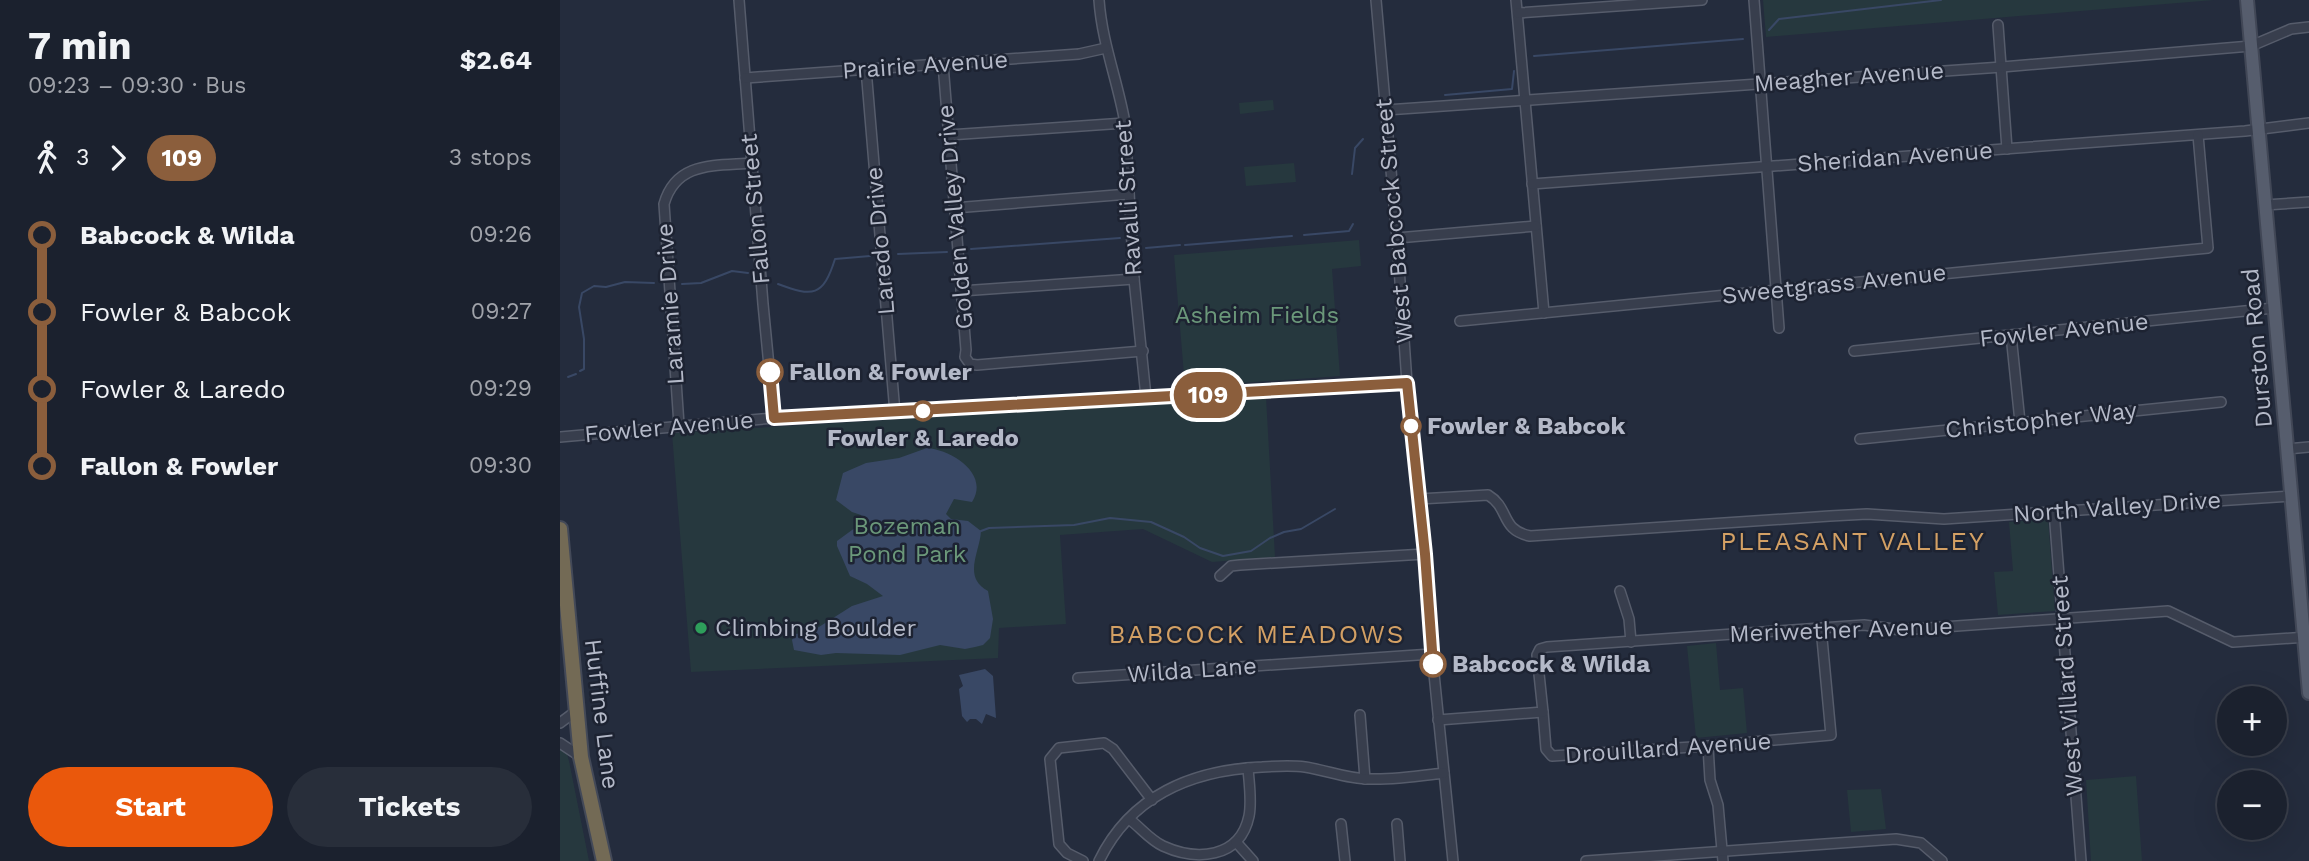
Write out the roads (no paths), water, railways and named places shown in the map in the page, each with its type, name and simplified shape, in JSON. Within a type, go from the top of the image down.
[{"type":"highway","name":"Huffine Lane","points":[[560,529],[581,757],[604,861]]},
{"type":"main road","name":"Durston Road","points":[[2247,0],[2309,693]]},
{"type":"street","name":"Fallon Street","points":[[739,0],[774,418]]},
{"type":"street","name":"Ravalli Street","points":[[1099,0],[1105,48],[1125,123],[1134,279],[1146,397]]},
{"type":"street","name":"West Babcock Street","points":[[1376,0],[1407,383],[1453,861]]},
{"type":"street","points":[[1517,0],[1544,313]]},
{"type":"street","points":[[1518,13],[1702,0]]},
{"type":"street","points":[[1754,0],[1779,328]]},
{"type":"street","points":[[1998,24],[2007,149]]},
{"type":"street","name":"Meagher Avenue","points":[[1386,110],[2002,67],[2251,46],[2291,30],[2309,27]]},
{"type":"street","name":"Prairie Avenue","points":[[745,78],[1079,54],[1105,48]]},
{"type":"street","name":"Golden Valley Drive","points":[[943,64],[965,357],[970,364],[1143,351]]},
{"type":"street","name":"Laredo Drive","points":[[866,69],[895,412]]},
{"type":"street","points":[[948,135],[1125,123]]},
{"type":"street","name":"Sheridan Avenue","points":[[1532,184],[2198,135],[2309,123]]},
{"type":"street","name":"Sweetgrass Avenue","points":[[1460,321],[2208,248],[2198,135]]},
{"type":"street","name":"Laramie Drive","points":[[679,425],[663,212],[665,200],[675,182],[694,169],[752,163]]},
{"type":"street","points":[[954,208],[1129,194]]},
{"type":"street","points":[[2265,205],[2309,202]]},
{"type":"street","points":[[1397,238],[1536,226]]},
{"type":"street","points":[[961,291],[1134,279]]},
{"type":"street","name":"Fowler Avenue","points":[[1854,351],[2274,308]]},
{"type":"street","points":[[2011,335],[2020,422]]},
{"type":"street","name":"Fowler Avenue","points":[[560,437],[774,418],[1407,383]]},
{"type":"street","name":"Christopher Way","points":[[1860,439],[2221,402]]},
{"type":"street","points":[[2287,449],[2309,447]]},
{"type":"street","name":"North Valley Drive","points":[[1419,499],[1488,495],[1501,508],[1510,527],[1520,534],[1530,536],[1867,514],[1944,519],[2291,496]]},
{"type":"street","name":"West Villard Street","points":[[2054,511],[2081,861]]},
{"type":"street","points":[[1220,576],[1231,566],[1240,565],[1425,554]]},
{"type":"street","points":[[1620,591],[1629,619],[1631,642]]},
{"type":"street","name":"Meriwether Avenue","points":[[1542,712],[1537,655],[1540,649],[1821,628],[1875,625],[1901,630],[2168,611],[2232,642],[2306,637]]},
{"type":"street","name":"Drouillard Avenue","points":[[1542,712],[1545,749],[1552,756],[1831,735],[1821,628]]},
{"type":"street","name":"Wilda Lane","points":[[1078,678],[1432,654]]},
{"type":"street","points":[[560,723],[576,711]]},
{"type":"street","points":[[1438,720],[1542,712]]},
{"type":"street","points":[[1360,715],[1365,779]]},
{"type":"street","points":[[560,743],[581,757]]},
{"type":"street","points":[[1083,861],[1067,853],[1059,844],[1050,759],[1059,748],[1104,743],[1113,749],[1152,800]]},
{"type":"street","points":[[1708,746],[1710,780],[1718,805],[1723,861]]},
{"type":"street","points":[[1099,861],[1112,837],[1152,800],[1183,781],[1209,773],[1303,766],[1365,779],[1444,773]]},
{"type":"street","points":[[1129,819],[1161,845],[1192,855],[1217,854],[1237,842],[1247,822],[1250,813],[1248,768]]},
{"type":"street","points":[[1341,824],[1345,861]]},
{"type":"street","points":[[1397,824],[1401,861]]},
{"type":"street","points":[[1586,861],[1906,839],[1921,843],[1942,861]]},
{"type":"street","points":[[1237,842],[1252,861]]},
{"type":"water","points":[[927,448],[947,453],[966,465],[976,482],[972,502],[954,499],[946,514],[951,519],[968,521],[981,531],[974,571],[980,585],[988,591],[993,619],[990,638],[983,645],[965,649],[940,645],[900,655],[821,655],[794,650],[792,640],[795,634],[811,632],[852,606],[883,596],[850,576],[837,546],[837,541],[863,522],[861,515],[836,500],[843,473],[866,463],[899,458]]},
{"type":"water","points":[[985,669],[993,676],[996,718],[986,714],[982,724],[976,719],[967,722],[962,716],[959,689],[963,686],[959,675]]},
{"type":"waterway","points":[[1769,30],[1779,19],[1941,0]]},
{"type":"waterway","points":[[1534,56],[1743,39]]},
{"type":"waterway","points":[[1445,95],[1512,89],[1514,71]]},
{"type":"waterway","points":[[1352,174],[1355,148],[1363,139]]},
{"type":"waterway","points":[[1304,235],[1349,231],[1353,224]]},
{"type":"waterway","points":[[1185,245],[1292,236]]},
{"type":"waterway","points":[[971,249],[1120,238]]},
{"type":"waterway","points":[[1146,248],[1180,245]]},
{"type":"waterway","points":[[898,254],[947,252]]},
{"type":"waterway","points":[[778,284],[800,291],[815,291],[826,281],[835,259],[870,256]]},
{"type":"waterway","points":[[682,284],[701,283],[732,271],[748,273]]},
{"type":"waterway","points":[[580,371],[584,369],[584,339],[579,307],[582,293],[594,286],[606,287],[625,282],[654,283]]},
{"type":"waterway","points":[[568,377],[576,374]]},
{"type":"waterway","points":[[981,531],[989,528],[1074,525],[1110,518],[1151,522],[1184,537],[1200,548],[1223,556],[1251,551],[1270,538],[1301,529],[1335,509]]},
{"type":"place","name":"Fallon & Fowler","points":[[770,372]]},
{"type":"place","name":"Fowler & Laredo","points":[[923,411]]},
{"type":"place","name":"Fowler & Babcok","points":[[1411,426]]},
{"type":"place","name":"Climbing Boulder","points":[[701,628]]},
{"type":"place","name":"Babcock & Wilda","points":[[1433,664]]},
{"type":"district","name":"PLEASANT VALLEY","points":[[1853,541]]},
{"type":"district","name":"BABCOCK MEADOWS","points":[[1257,634]]},
{"type":"park label","name":"Asheim Fields","points":[[1257,315]]},
{"type":"park label","name":"Bozeman Pond Park","points":[[907,540]]}]
